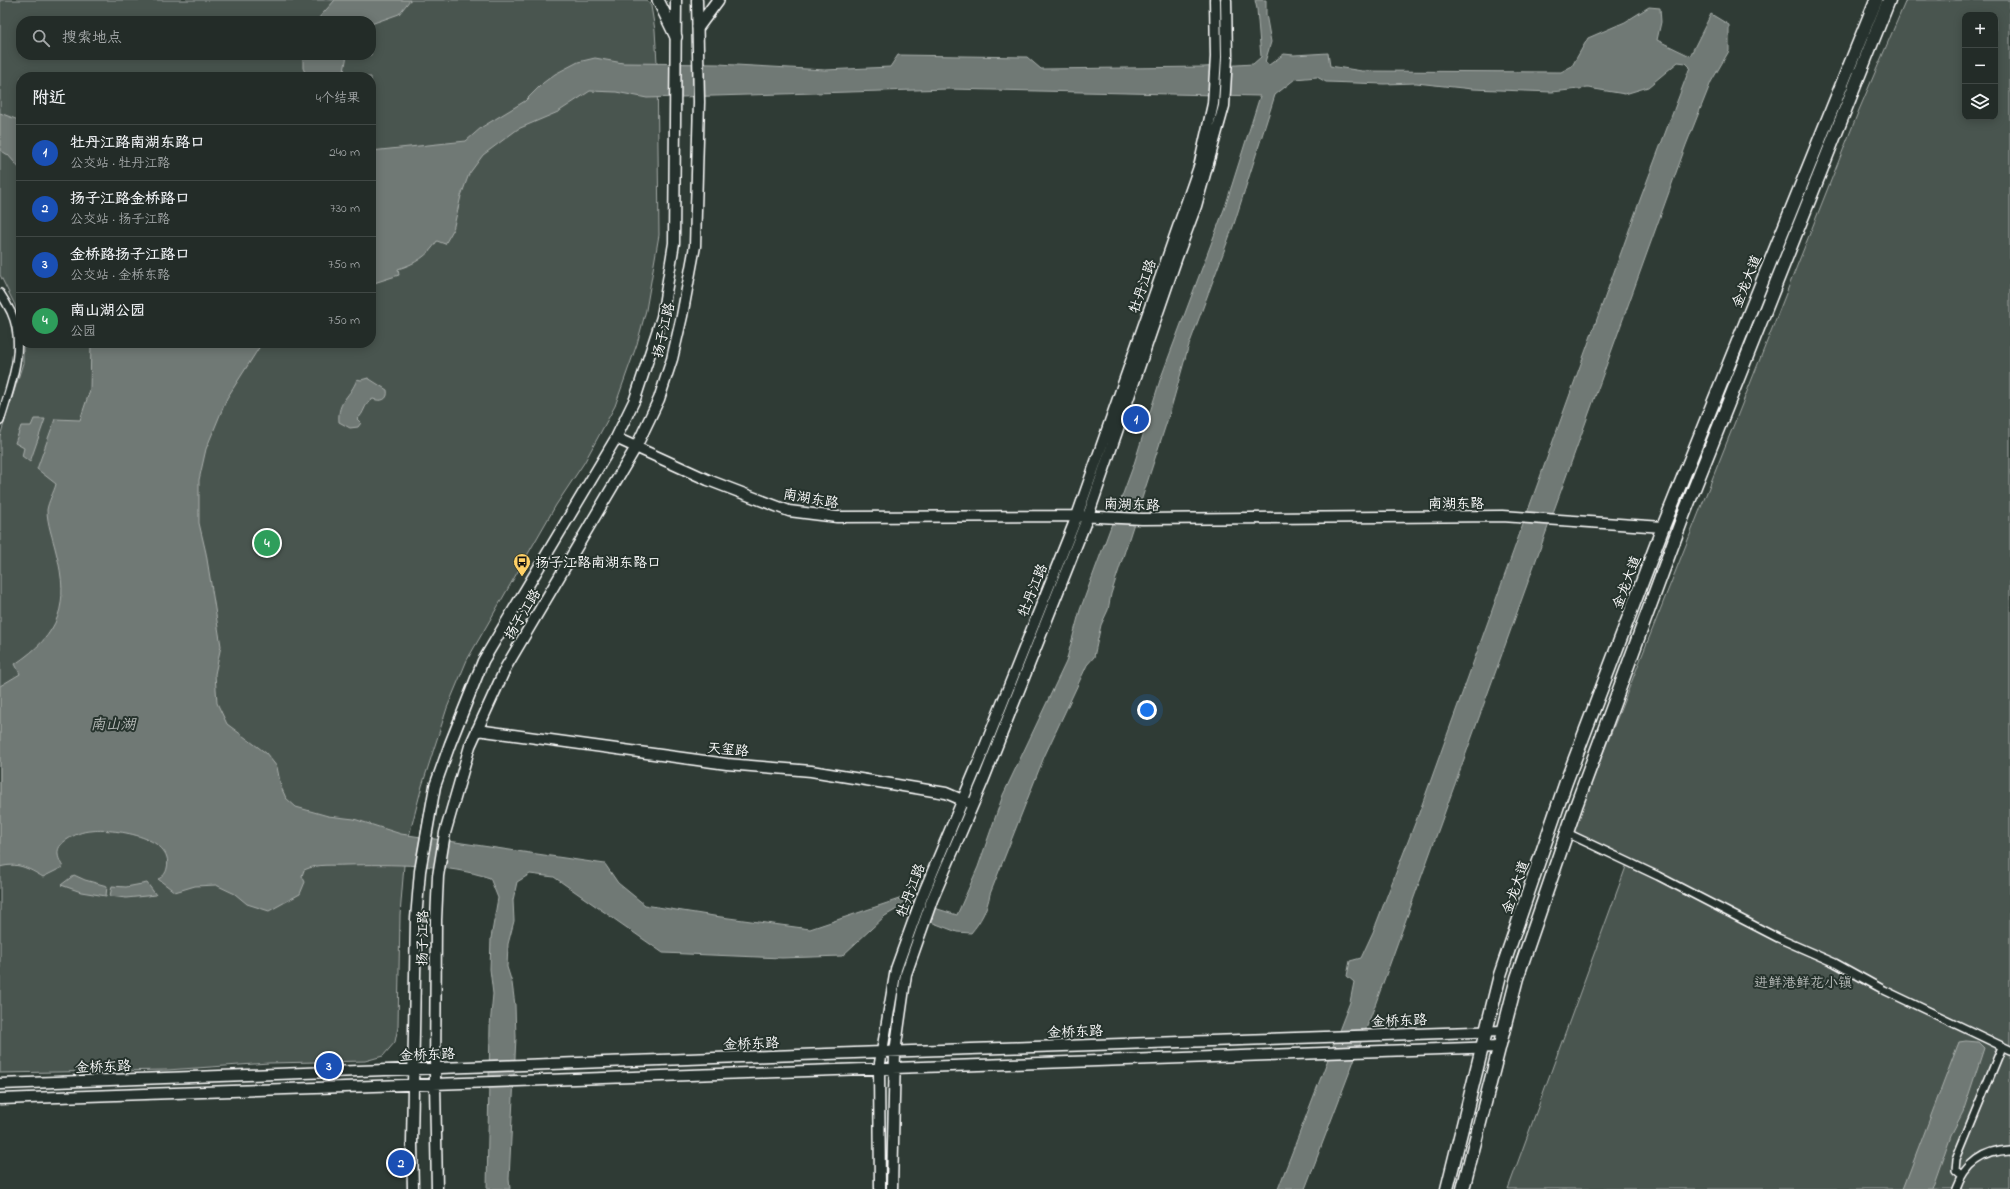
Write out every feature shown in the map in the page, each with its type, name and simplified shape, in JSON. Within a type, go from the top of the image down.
[{"type":"highway","name":"金龙大道","points":[[1447,1189],[1500,975],[1564,789],[1663,527],[1876,0]]},
{"type":"highway","name":"金龙大道","points":[[1462,1189],[1517,978],[1567,834],[1684,514],[1889,0]]},
{"type":"main road","points":[[658,0],[676,37]]},
{"type":"main road","points":[[698,27],[718,0]]},
{"type":"street","name":"扬子江路","points":[[413,1189],[412,1144],[416,919],[420,871],[435,786],[483,662],[616,438],[635,398],[662,317],[674,243],[676,0]]},
{"type":"street","name":"扬子江路","points":[[437,1189],[435,1068],[438,876],[445,833],[470,746],[506,667],[636,447],[659,399],[672,359],[682,316],[695,246],[699,102],[697,0]]},
{"type":"street","name":"牡丹江路","points":[[880,1189],[879,1069],[896,969],[922,897],[1076,516],[1199,166],[1213,104],[1216,57],[1215,0]]},
{"type":"street","name":"牡丹江路","points":[[892,1189],[895,1052],[906,974],[932,900],[973,805],[1088,516],[1196,206],[1224,106],[1227,57],[1226,0]]},
{"type":"street","points":[[0,293],[12,314],[16,333]]},
{"type":"street","points":[[0,421],[15,371],[17,348]]},
{"type":"street","name":"南湖东路","points":[[616,438],[708,480],[789,511],[836,517],[1088,516],[1142,519],[1515,517],[1564,519],[1663,527]]},
{"type":"street","name":"天玺路","points":[[477,730],[727,764],[810,771],[946,793],[973,805]]},
{"type":"street","points":[[1567,834],[1658,876],[1778,938],[1834,963],[1884,990],[2010,1050]]},
{"type":"street","name":"金桥东路","points":[[0,1084],[1503,1031]]},
{"type":"street","name":"金桥东路","points":[[0,1099],[1499,1047]]},
{"type":"street","points":[[1961,1176],[1956,1171],[1956,1159],[2002,1047]]},
{"type":"street","points":[[1956,1189],[1961,1176],[1966,1169],[1983,1155],[1992,1152],[2010,1150]]},
{"type":"green space","points":[[0,0],[647,0],[651,6],[655,30],[657,63],[659,235],[646,310],[637,344],[615,406],[584,463],[556,505],[467,660],[447,708],[422,786],[409,836],[404,865],[400,915],[398,1027],[395,1042],[383,1056],[365,1061],[269,1063],[167,1070],[0,1073],[0,436],[23,363],[23,348],[376,348],[376,72],[16,72],[16,308],[0,275]]},
{"type":"green space","name":"进鲜港鲜花小镇","points":[[1906,0],[2010,0],[2010,1189],[1508,1189],[1627,864],[1569,839],[1859,110]]},
{"type":"water","points":[[335,0],[410,0],[399,14],[376,22],[376,16],[321,16]]},
{"type":"water","name":"南山湖","points":[[1255,0],[1266,0],[1266,14],[1271,42],[1265,62],[1269,65],[1284,54],[1294,55],[1328,53],[1330,66],[1362,71],[1561,72],[1572,66],[1588,38],[1625,22],[1649,7],[1660,8],[1661,22],[1657,40],[1690,56],[1711,14],[1729,25],[1729,51],[1711,82],[1686,145],[1374,1008],[1305,1189],[1278,1189],[1350,1002],[1354,982],[1347,976],[1350,961],[1361,958],[1373,932],[1419,813],[1641,197],[1690,67],[1686,63],[1678,62],[1648,87],[1625,94],[1588,88],[1552,92],[1472,89],[1416,83],[1384,84],[1326,82],[1317,77],[1295,79],[1275,95],[1234,224],[1188,348],[1170,412],[1111,594],[1108,610],[1101,625],[1094,657],[1087,665],[1044,757],[990,894],[989,900],[978,924],[971,933],[957,932],[897,909],[885,916],[842,956],[782,958],[663,953],[554,877],[530,874],[517,882],[513,900],[514,921],[508,944],[507,967],[512,983],[515,1005],[516,1037],[509,1179],[510,1189],[487,1189],[490,1026],[493,994],[490,969],[491,938],[498,898],[490,878],[474,873],[438,867],[382,865],[320,866],[304,870],[302,876],[305,882],[300,894],[269,911],[247,904],[235,894],[216,885],[195,886],[175,892],[158,879],[164,875],[167,868],[167,857],[161,848],[152,841],[140,836],[100,830],[82,832],[64,842],[59,848],[58,852],[59,859],[63,867],[43,877],[22,867],[12,865],[0,867],[0,686],[20,674],[15,664],[30,653],[42,641],[58,617],[61,603],[62,588],[60,571],[47,515],[47,510],[56,484],[37,469],[55,419],[80,420],[90,390],[91,348],[259,348],[227,398],[206,449],[199,480],[199,523],[206,553],[221,646],[215,674],[217,703],[227,724],[266,753],[277,767],[281,787],[286,798],[296,807],[328,816],[354,819],[401,834],[605,864],[618,883],[645,905],[810,929],[902,898],[957,915],[978,867],[1003,795],[1066,662],[1080,610],[1134,464],[1160,380],[1226,204],[1260,96],[949,89],[647,98],[616,92],[590,91],[558,112],[518,129],[483,155],[469,174],[461,196],[453,230],[445,244],[437,241],[430,251],[420,259],[410,265],[398,269],[399,275],[376,282],[376,150],[466,141],[482,127],[525,101],[543,83],[555,74],[578,62],[595,58],[623,63],[718,64],[825,70],[890,67],[898,55],[1027,57],[1041,69],[1204,67],[1253,64],[1261,57]]},
{"type":"water","points":[[303,60],[346,60],[344,72],[305,72]]},
{"type":"water","points":[[0,113],[16,119],[16,164],[8,155],[0,150]]},
{"type":"water","points":[[368,378],[387,390],[387,396],[381,400],[373,399],[370,401],[360,417],[357,419],[361,423],[358,427],[350,428],[339,422],[342,403],[357,379],[361,380]]},
{"type":"water","points":[[34,419],[45,419],[30,462],[22,456],[24,448],[15,443],[21,426],[31,426]]},
{"type":"water","points":[[74,875],[85,880],[107,886],[106,896],[81,892],[61,885]]},
{"type":"water","points":[[147,883],[156,895],[126,898],[110,896],[112,886],[126,887]]},
{"type":"water","points":[[1959,1042],[1978,1042],[1984,1048],[1963,1112],[1951,1135],[1932,1189],[1903,1189]]},
{"type":"place","name":"牡丹江路南湖东路口","points":[[1136,419]]},
{"type":"place","name":"南山湖公园","points":[[267,543]]},
{"type":"place","name":"扬子江路南湖东路口","points":[[522,577]]},
{"type":"place","name":"金桥路扬子江路口","points":[[329,1066]]},
{"type":"place","name":"扬子江路金桥路口","points":[[401,1163]]}]
